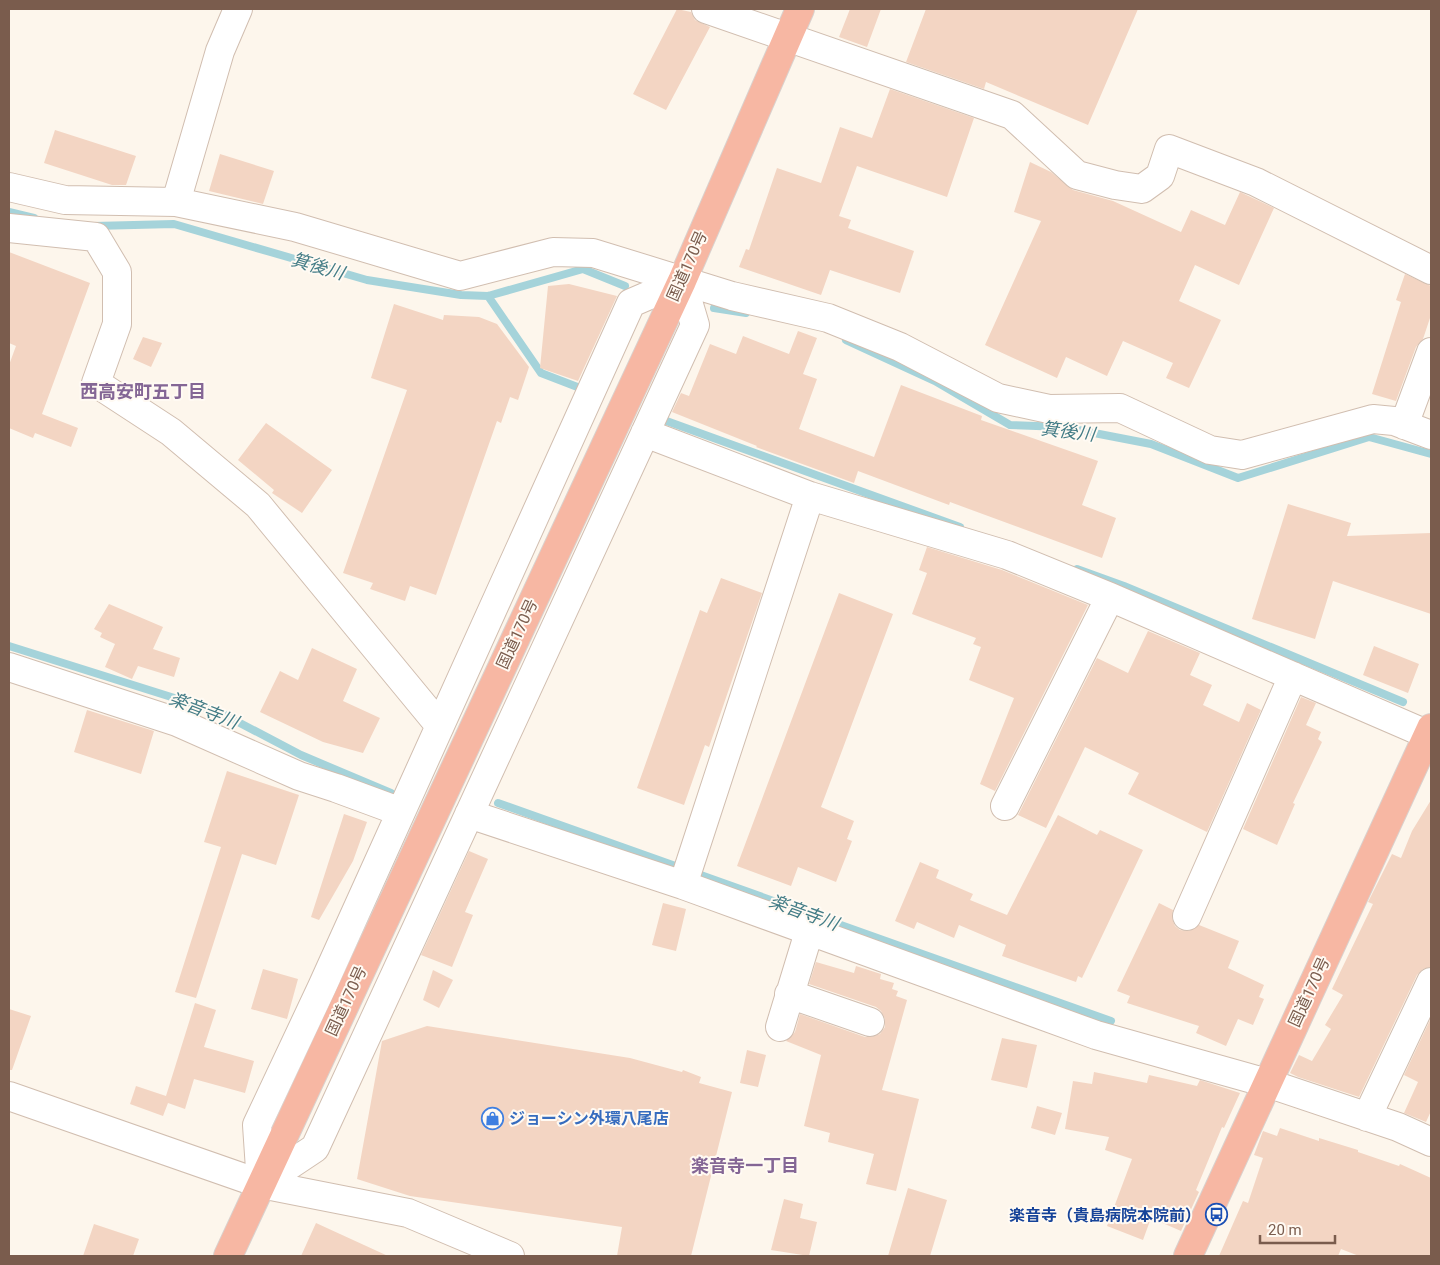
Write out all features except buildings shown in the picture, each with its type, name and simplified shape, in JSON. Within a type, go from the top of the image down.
[{"type":"highway","name":"国道170号","points":[[228,1256],[682,281],[800,9]]},
{"type":"highway","name":"国道170号","points":[[1188,1256],[1430,733]]},
{"type":"street","points":[[176,202],[220,51],[238,9]]},
{"type":"street","points":[[706,9],[1012,115],[1077,175],[1115,185],[1142,189],[1160,176],[1169,149],[1256,182],[1431,270]]},
{"type":"street","points":[[9,187],[66,200],[176,202],[295,227],[460,276],[553,252],[593,252],[732,296],[828,318],[900,347],[998,398],[1049,409],[1120,408],[1210,450],[1242,455],[1373,419],[1394,421],[1431,435]]},
{"type":"street","points":[[9,228],[96,237],[117,272],[117,324],[96,383],[171,432],[258,505],[440,726]]},
{"type":"street","points":[[261,1184],[315,1148],[694,325],[682,281]]},
{"type":"street","points":[[261,1184],[257,1125],[631,304],[682,281]]},
{"type":"street","points":[[1404,425],[1431,352]]},
{"type":"street","points":[[645,433],[810,496],[1007,555],[1430,733]]},
{"type":"street","points":[[687,873],[810,496]]},
{"type":"street","points":[[1005,806],[1110,597]]},
{"type":"street","points":[[9,667],[177,722],[299,776],[401,812]]},
{"type":"street","points":[[1187,916],[1293,676]]},
{"type":"street","points":[[469,814],[687,873],[809,932],[1096,1035],[1267,1083],[1368,1117],[1431,1142]]},
{"type":"street","points":[[780,1027],[809,932]]},
{"type":"street","points":[[1368,1117],[1431,982]]},
{"type":"street","points":[[789,994],[870,1022]]},
{"type":"street","points":[[9,1096],[261,1184],[408,1213],[510,1256]]},
{"type":"waterway","name":"箕後川","points":[[9,212],[34,218]]},
{"type":"waterway","name":"箕後川","points":[[94,226],[174,224],[367,280],[461,295],[488,296],[583,269],[625,286]]},
{"type":"waterway","points":[[488,296],[541,373],[580,388]]},
{"type":"waterway","name":"箕後川","points":[[714,308],[746,313]]},
{"type":"waterway","name":"箕後川","points":[[846,340],[935,381],[1010,425],[1063,427],[1151,444],[1238,478],[1369,437],[1431,454]]},
{"type":"waterway","points":[[661,419],[960,527]]},
{"type":"waterway","points":[[1077,569],[1124,586],[1403,702]]},
{"type":"waterway","name":"楽音寺川","points":[[9,646],[219,712],[301,755],[391,793]]},
{"type":"waterway","name":"楽音寺川","points":[[498,803],[1111,1021]]},
{"type":"place","name":"ジョーシン外環八尾店","points":[[493,1118]]},
{"type":"place","name":"楽音寺（貴島病院本院前）","points":[[1217,1215]]},
{"type":"district","name":"西高安町五丁目","points":[[143,391]]},
{"type":"district","name":"楽音寺一丁目","points":[[745,1165]]}]
